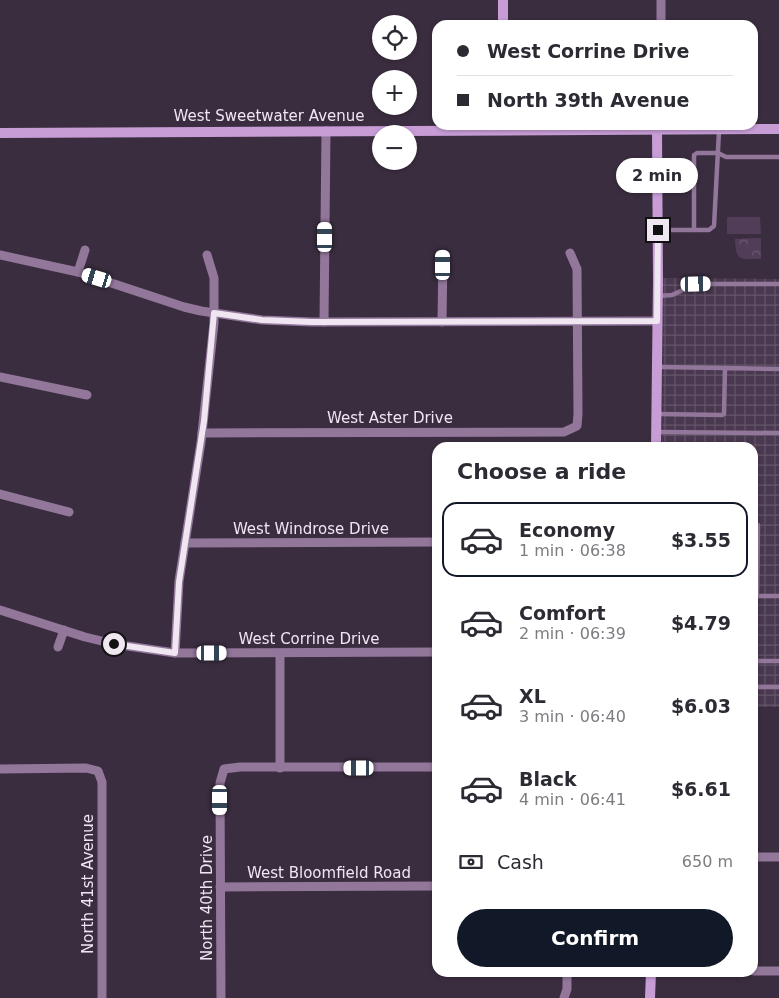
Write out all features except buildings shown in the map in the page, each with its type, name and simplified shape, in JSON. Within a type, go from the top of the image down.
[{"type":"street","points":[[503,0],[503,20]]},
{"type":"street","points":[[661,0],[661,20]]},
{"type":"street","name":"West Sweetwater Avenue","points":[[0,133],[432,129]]},
{"type":"street","name":"West Sweetwater Avenue","points":[[758,129],[779,129]]},
{"type":"street","points":[[656,442],[658,296],[657,130]]},
{"type":"street","points":[[324,322],[326,131]]},
{"type":"street","points":[[78,272],[85,250]]},
{"type":"street","points":[[570,253],[577,269],[578,321]]},
{"type":"street","points":[[442,322],[443,254]]},
{"type":"street","points":[[0,255],[78,272],[184,307],[262,320],[324,322],[657,321]]},
{"type":"street","points":[[175,653],[179,582],[202,433],[214,313],[214,278],[207,256]]},
{"type":"street","name":"West Aster Drive","points":[[202,433],[564,432],[577,426],[578,321]]},
{"type":"street","points":[[0,377],[87,395]]},
{"type":"street","points":[[0,494],[70,512]]},
{"type":"street","name":"West Windrose Drive","points":[[185,543],[432,542]]},
{"type":"street","name":"West Corrine Drive","points":[[0,610],[114,644],[175,653],[432,652]]},
{"type":"street","points":[[58,647],[64,630]]},
{"type":"street","points":[[280,653],[280,768],[432,767]]},
{"type":"street","name":"North 41st Avenue","points":[[0,769],[86,768],[98,771],[102,782],[102,998]]},
{"type":"street","name":"North 40th Drive","points":[[222,998],[220,783],[224,769],[280,768]]},
{"type":"street","points":[[758,857],[779,857]]},
{"type":"street","name":"West Bloomfield Road","points":[[220,887],[432,886]]},
{"type":"street","points":[[758,971],[779,971]]},
{"type":"street","points":[[564,998],[567,988],[567,977]]},
{"type":"street","points":[[650,998],[651,977]]},
{"type":"lane","points":[[658,230],[709,230],[712,228],[715,223],[719,130]]},
{"type":"lane","points":[[694,230],[694,155],[697,153],[718,153],[726,157],[779,157]]},
{"type":"lane","points":[[658,296],[672,295],[696,284],[779,284]]},
{"type":"lane","points":[[657,367],[779,369]]},
{"type":"lane","points":[[656,414],[722,416],[724,414],[725,368]]},
{"type":"lane","points":[[656,432],[779,433]]},
{"type":"lane","points":[[758,596],[779,596]]},
{"type":"lane","points":[[758,661],[779,661]]},
{"type":"lane","points":[[758,687],[779,687]]},
{"type":"shaded area","points":[[663,278],[779,279],[779,707],[758,707],[758,442],[662,442]]},
{"type":"green space","points":[[727,217],[760,217],[761,234],[727,234]]},
{"type":"green space","points":[[761,238],[761,259],[740,258],[735,239]]},
{"type":"route","points":[[114,644],[175,653],[179,582],[204,421],[214,313],[262,320],[312,322],[657,321],[658,230]]}]
